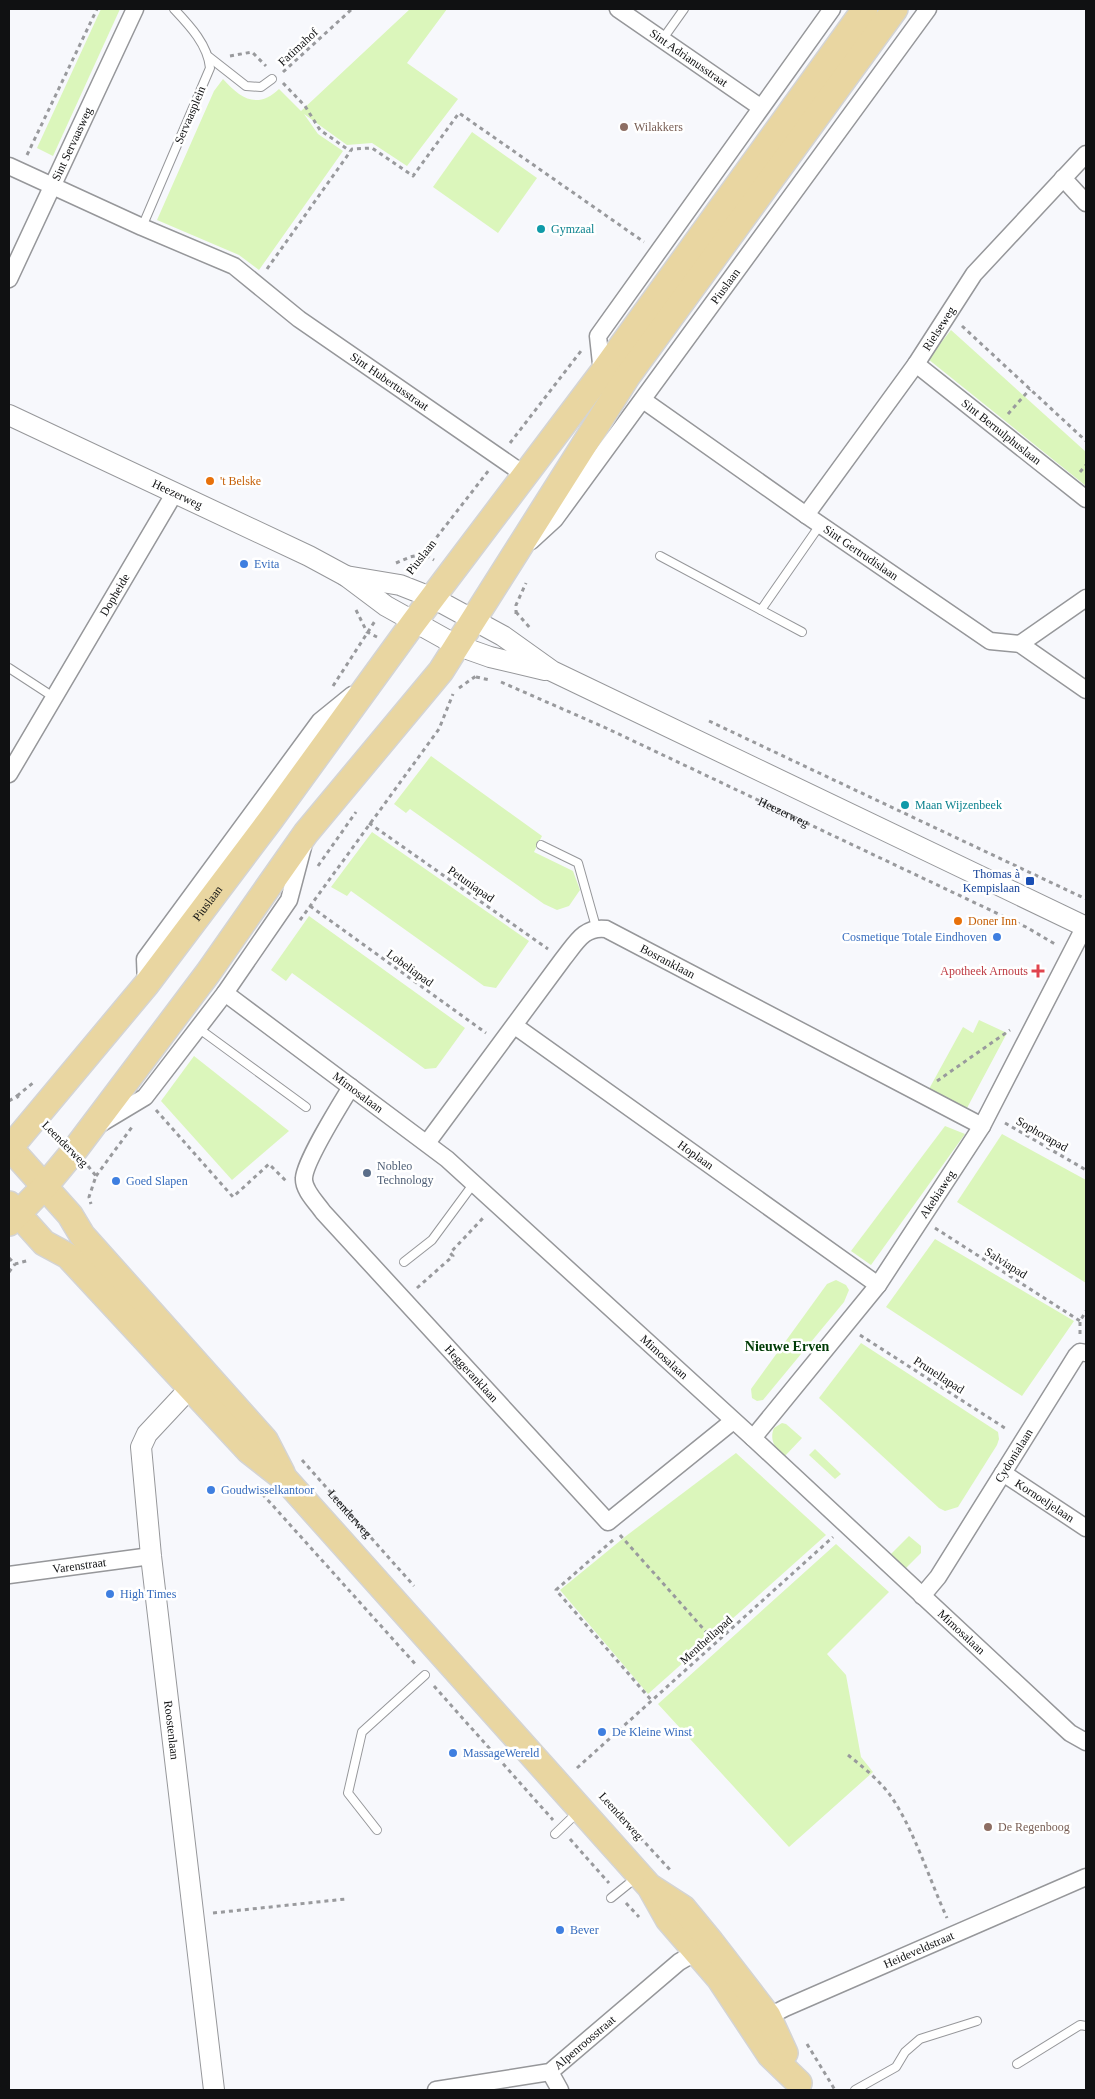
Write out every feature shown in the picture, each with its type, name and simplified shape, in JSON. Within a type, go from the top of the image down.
[{"type":"main road","name":"Piuslaan","points":[[9,1149],[146,985],[376,676],[414,622],[602,372],[865,9]]},
{"type":"main road","name":"Piuslaan","points":[[12,1214],[45,1186],[74,1151],[208,973],[306,833],[441,671],[472,619],[627,377],[895,9]]},
{"type":"main road","name":"Leenderweg","points":[[9,1149],[45,1186],[70,1215],[82,1235],[265,1440],[286,1480]]},
{"type":"main road","name":"Leenderweg","points":[[12,1214],[44,1244],[68,1256],[249,1452],[286,1480],[645,1881],[684,1908],[704,1947],[760,2022],[802,2087]]},
{"type":"street","name":"Sint Servaasweg","points":[[9,279],[135,9]]},
{"type":"street","name":"Sint Adrianusstraat","points":[[618,9],[760,107]]},
{"type":"street","points":[[602,372],[598,336],[760,107],[832,9]]},
{"type":"street","name":"Piuslaan","points":[[514,556],[555,519],[928,9]]},
{"type":"street","name":"Rielseweg","points":[[806,515],[916,364],[974,274],[1086,154]]},
{"type":"street","name":"Sint Hubertusstraat","points":[[14,169],[234,266],[300,319],[525,475]]},
{"type":"street","points":[[1063,178],[1086,203]]},
{"type":"street","name":"Sint Bernulphuslaan","points":[[916,364],[1086,499]]},
{"type":"street","name":"Sint Gertrudislaan","points":[[643,400],[820,525],[990,641],[1020,644],[1086,690]]},
{"type":"street","name":"Heezerweg","points":[[9,415],[174,494],[310,556],[346,576],[386,606],[456,645],[518,665],[552,672]]},
{"type":"street","name":"Dopheide","points":[[9,774],[174,494]]},
{"type":"street","name":"Heezerweg","points":[[346,576],[400,586],[432,598],[503,636],[552,672],[1086,925]]},
{"type":"street","points":[[1020,644],[1086,598]]},
{"type":"street","name":"Piuslaan","points":[[90,1130],[144,1097],[225,993],[288,900],[306,833]]},
{"type":"street","name":"Akebiaweg","points":[[752,1438],[878,1285],[922,1220],[986,1120],[1086,925]]},
{"type":"street","points":[[426,1143],[563,959],[583,934],[596,927]]},
{"type":"street","name":"Bosranklaan","points":[[596,927],[606,928],[926,1097],[986,1120]]},
{"type":"street","name":"Mimosalaan","points":[[225,993],[426,1143],[474,1183],[1070,1732],[1086,1742]]},
{"type":"street","name":"Hoplaan","points":[[514,1026],[878,1285]]},
{"type":"street","points":[[304,1180],[308,1164],[351,1087]]},
{"type":"street","name":"Heggeranklaan","points":[[304,1180],[308,1192],[323,1212],[614,1528]]},
{"type":"street","name":"Cydonialaan","points":[[922,1596],[938,1577],[1076,1356],[1083,1352]]},
{"type":"street","name":"Roostenlaan","points":[[190,1388],[147,1434],[141,1447],[214,2090]]},
{"type":"street","points":[[614,1528],[733,1421]]},
{"type":"street","name":"Kornoeljelaan","points":[[1003,1473],[1086,1528]]},
{"type":"street","name":"Varenstraat","points":[[9,1575],[152,1556]]},
{"type":"street","name":"Heideveldstraat","points":[[760,2022],[1086,1876]]},
{"type":"street","name":"Alpenroosstraat","points":[[436,2090],[550,2072],[679,1962],[704,1947]]},
{"type":"street","points":[[550,2072],[560,2090]]},
{"type":"lane","points":[[174,9],[198,38],[209,57],[246,86],[261,87],[274,76]]},
{"type":"lane","points":[[661,40],[684,9]]},
{"type":"lane","name":"Servaasplein","points":[[142,227],[210,68],[209,57]]},
{"type":"lane","points":[[761,610],[820,525]]},
{"type":"lane","points":[[660,556],[802,632]]},
{"type":"lane","points":[[9,668],[55,698]]},
{"type":"lane","points":[[541,845],[578,863],[596,927]]},
{"type":"lane","points":[[198,1028],[306,1107]]},
{"type":"lane","points":[[404,1262],[432,1240],[474,1183]]},
{"type":"lane","points":[[377,1830],[348,1794],[362,1732],[425,1675]]},
{"type":"lane","points":[[558,1831],[581,1810]]},
{"type":"lane","points":[[614,1896],[645,1881]]},
{"type":"lane","points":[[855,2090],[896,2067],[905,2052],[920,2040],[976,2021]]},
{"type":"lane","points":[[1017,2064],[1080,2025],[1086,2026]]},
{"type":"path","points":[[14,169],[97,9]]},
{"type":"path","name":"Fatimahof","points":[[274,76],[352,9]]},
{"type":"path","points":[[238,55],[241,52],[252,52],[305,106],[320,130],[351,150],[372,148],[413,176],[459,112],[658,251]]},
{"type":"path","points":[[256,284],[351,150]]},
{"type":"path","points":[[948,314],[1086,440]]},
{"type":"path","name":"Piuslaan","points":[[400,586],[582,350],[598,336]]},
{"type":"path","points":[[995,427],[1030,389]]},
{"type":"path","points":[[332,687],[386,606]]},
{"type":"path","points":[[516,612],[532,631]]},
{"type":"path","name":"Heezerweg","points":[[476,677],[501,682],[606,728],[1026,927],[1072,953]]},
{"type":"path","points":[[299,921],[439,729],[453,693]]},
{"type":"path","points":[[703,719],[1086,899]]},
{"type":"path","name":"Petuniapad","points":[[369,823],[563,959]]},
{"type":"path","name":"Lobeliapad","points":[[310,906],[500,1044]]},
{"type":"path","points":[[926,1097],[934,1083],[1010,1030],[1029,1037]]},
{"type":"path","name":"Leenderweg","points":[[9,1102],[16,1096],[36,1116]]},
{"type":"path","points":[[96,1176],[139,1118],[144,1097]]},
{"type":"path","points":[[144,1097],[232,1197],[269,1164],[290,1185],[304,1180]]},
{"type":"path","name":"Sophorapad","points":[[986,1120],[1086,1170]]},
{"type":"path","name":"Leenderweg","points":[[74,1151],[96,1176],[89,1197],[92,1206]]},
{"type":"path","points":[[404,1299],[453,1256],[450,1254],[497,1204]]},
{"type":"path","name":"Salviapad","points":[[922,1220],[1080,1321]]},
{"type":"path","points":[[9,1258],[15,1264]]},
{"type":"path","points":[[9,1272],[15,1264],[32,1260]]},
{"type":"path","points":[[1083,1352],[1080,1321],[1086,1311]]},
{"type":"path","name":"Prunellapad","points":[[844,1326],[1023,1440]]},
{"type":"path","name":"Leenderweg","points":[[298,1456],[418,1590]]},
{"type":"path","points":[[252,1482],[425,1675],[614,1896],[642,1920]]},
{"type":"path","name":"Menthellapad","points":[[577,1768],[846,1525]]},
{"type":"path","points":[[652,1700],[556,1590],[614,1528],[716,1643]]},
{"type":"path","points":[[848,1755],[871,1774],[890,1795],[904,1818],[954,1935]]},
{"type":"path","points":[[570,1761],[583,1776]]},
{"type":"path","name":"Leenderweg","points":[[597,1790],[677,1878]]},
{"type":"path","points":[[193,1916],[346,1900]]},
{"type":"green space","points":[[101,9],[120,9],[53,156],[37,148]]},
{"type":"green space","points":[[410,9],[447,9],[407,63],[458,99],[407,166],[372,143],[347,145],[304,114],[318,134],[343,151],[259,270],[239,255],[157,220],[214,91],[223,79],[236,92],[249,99],[263,99],[279,89],[301,111]]},
{"type":"green space","points":[[472,132],[537,178],[498,233],[433,187]]},
{"type":"green space","points":[[951,330],[1086,452],[1086,486],[928,359]]},
{"type":"green space","points":[[431,756],[542,836],[534,852],[573,871],[580,890],[569,906],[557,910],[544,904],[410,809],[406,813],[394,804]]},
{"type":"green space","points":[[372,832],[529,941],[496,988],[484,986],[351,891],[347,896],[331,887]]},
{"type":"green space","points":[[309,916],[465,1028],[436,1068],[425,1069],[292,973],[286,981],[271,970]]},
{"type":"green space","points":[[979,1020],[1007,1033],[967,1108],[929,1089],[963,1027],[973,1033]]},
{"type":"green space","points":[[194,1056],[289,1131],[232,1180],[161,1101]]},
{"type":"green space","points":[[945,1126],[965,1134],[871,1265],[851,1251]]},
{"type":"green space","points":[[1002,1134],[1086,1180],[1086,1283],[957,1202]]},
{"type":"green space","points":[[935,1239],[1074,1321],[1022,1396],[886,1307]]},
{"type":"green space","points":[[836,1280],[846,1285],[849,1290],[844,1302],[763,1400],[757,1401],[752,1398],[751,1389],[827,1284]]},
{"type":"green space","points":[[861,1343],[998,1432],[999,1439],[997,1445],[958,1507],[945,1511],[939,1508],[819,1398]]},
{"type":"green space","points":[[782,1423],[786,1424],[802,1438],[784,1457],[776,1447],[772,1436],[774,1428]]},
{"type":"green space","points":[[815,1449],[841,1474],[835,1479],[809,1455]]},
{"type":"green space","points":[[736,1453],[826,1535],[648,1694],[560,1590],[626,1536]]},
{"type":"green space","points":[[909,1536],[921,1546],[921,1553],[905,1569],[890,1555]]},
{"type":"green space","points":[[836,1544],[889,1592],[827,1654],[846,1675],[861,1757],[873,1772],[789,1847],[658,1704]]},
{"type":"place","name":"Wilakkers","points":[[624,127]]},
{"type":"place","name":"Gymzaal","points":[[541,229]]},
{"type":"place","name":"'t Belske","points":[[210,481]]},
{"type":"place","name":"Evita","points":[[244,564]]},
{"type":"place","name":"Maan Wijzenbeek","points":[[905,805]]},
{"type":"place","name":"Thomas à Kempislaan","points":[[1030,881]]},
{"type":"place","name":"Doner Inn","points":[[958,921]]},
{"type":"place","name":"Cosmetique Totale Eindhoven","points":[[997,937]]},
{"type":"place","name":"Apotheek Arnouts","points":[[1038,971]]},
{"type":"place","name":"Nobleo Technology","points":[[367,1173]]},
{"type":"place","name":"Goed Slapen","points":[[116,1181]]},
{"type":"place","name":"Goudwisselkantoor","points":[[211,1490]]},
{"type":"place","name":"High Times","points":[[110,1594]]},
{"type":"place","name":"De Kleine Winst","points":[[602,1732]]},
{"type":"place","name":"MassageWereld","points":[[453,1753]]},
{"type":"place","name":"De Regenboog","points":[[988,1827]]},
{"type":"place","name":"Bever","points":[[560,1930]]},
{"type":"district","name":"Nieuwe Erven","points":[[787,1346]]}]
